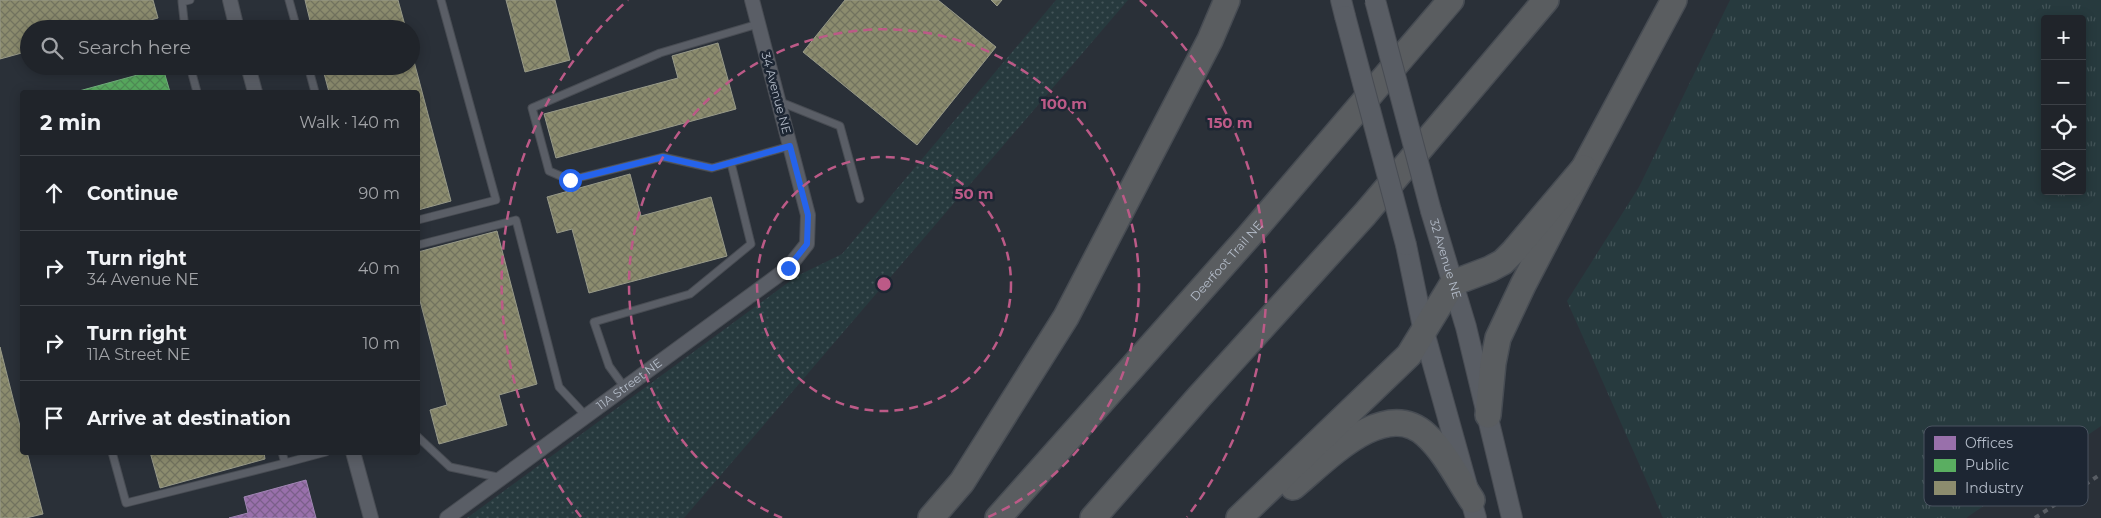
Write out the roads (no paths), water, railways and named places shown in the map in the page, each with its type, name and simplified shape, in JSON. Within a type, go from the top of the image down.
[{"type":"highway","points":[[931,518],[962,482],[1066,317],[1210,40],[1227,0]]},
{"type":"highway","points":[[1210,40],[1239,0]]},
{"type":"highway","name":"Deerfoot Trail NE","points":[[998,518],[1255,229],[1451,0]]},
{"type":"highway","points":[[1094,518],[1199,397],[1365,214],[1546,0]]},
{"type":"highway","points":[[1488,415],[1493,363],[1498,338],[1523,285],[1674,0]]},
{"type":"highway","points":[[1239,518],[1409,355],[1453,283],[1503,262],[1584,168]]},
{"type":"highway","points":[[1257,518],[1352,438],[1374,427],[1392,422],[1408,425],[1425,434],[1442,455],[1474,509]]},
{"type":"main road","name":"32 Avenue NE","points":[[1375,0],[1488,415],[1512,518]]},
{"type":"main road","points":[[1343,8],[1406,245],[1424,332],[1474,509]]},
{"type":"street","points":[[230,0],[235,20]]},
{"type":"street","name":"34 Avenue NE","points":[[752,0],[808,215],[807,244]]},
{"type":"street","points":[[250,75],[254,90]]},
{"type":"street","name":"11A Street NE","points":[[447,518],[788,268],[807,244]]},
{"type":"street","points":[[354,455],[368,516]]},
{"type":"lane","points":[[183,20],[182,1],[190,0]]},
{"type":"lane","points":[[289,0],[295,20]]},
{"type":"lane","points":[[420,219],[496,200],[442,0]]},
{"type":"lane","points":[[758,24],[660,53],[532,108],[549,171],[570,180],[663,157],[712,168],[790,146]]},
{"type":"lane","points":[[192,75],[196,90]]},
{"type":"lane","points":[[310,75],[314,90]]},
{"type":"lane","points":[[778,101],[840,126],[860,199]]},
{"type":"lane","points":[[624,388],[608,366],[594,322],[690,294],[751,244],[731,163]]},
{"type":"lane","points":[[420,244],[516,220],[559,387],[586,416]]},
{"type":"lane","points":[[420,439],[450,467],[502,478]]},
{"type":"lane","points":[[113,455],[126,503],[315,455]]},
{"type":"lane","points":[[283,455],[285,463]]},
{"type":"railway","points":[[2088,483],[2101,474]]},
{"type":"railway","points":[[2035,518],[2053,506]]}]
